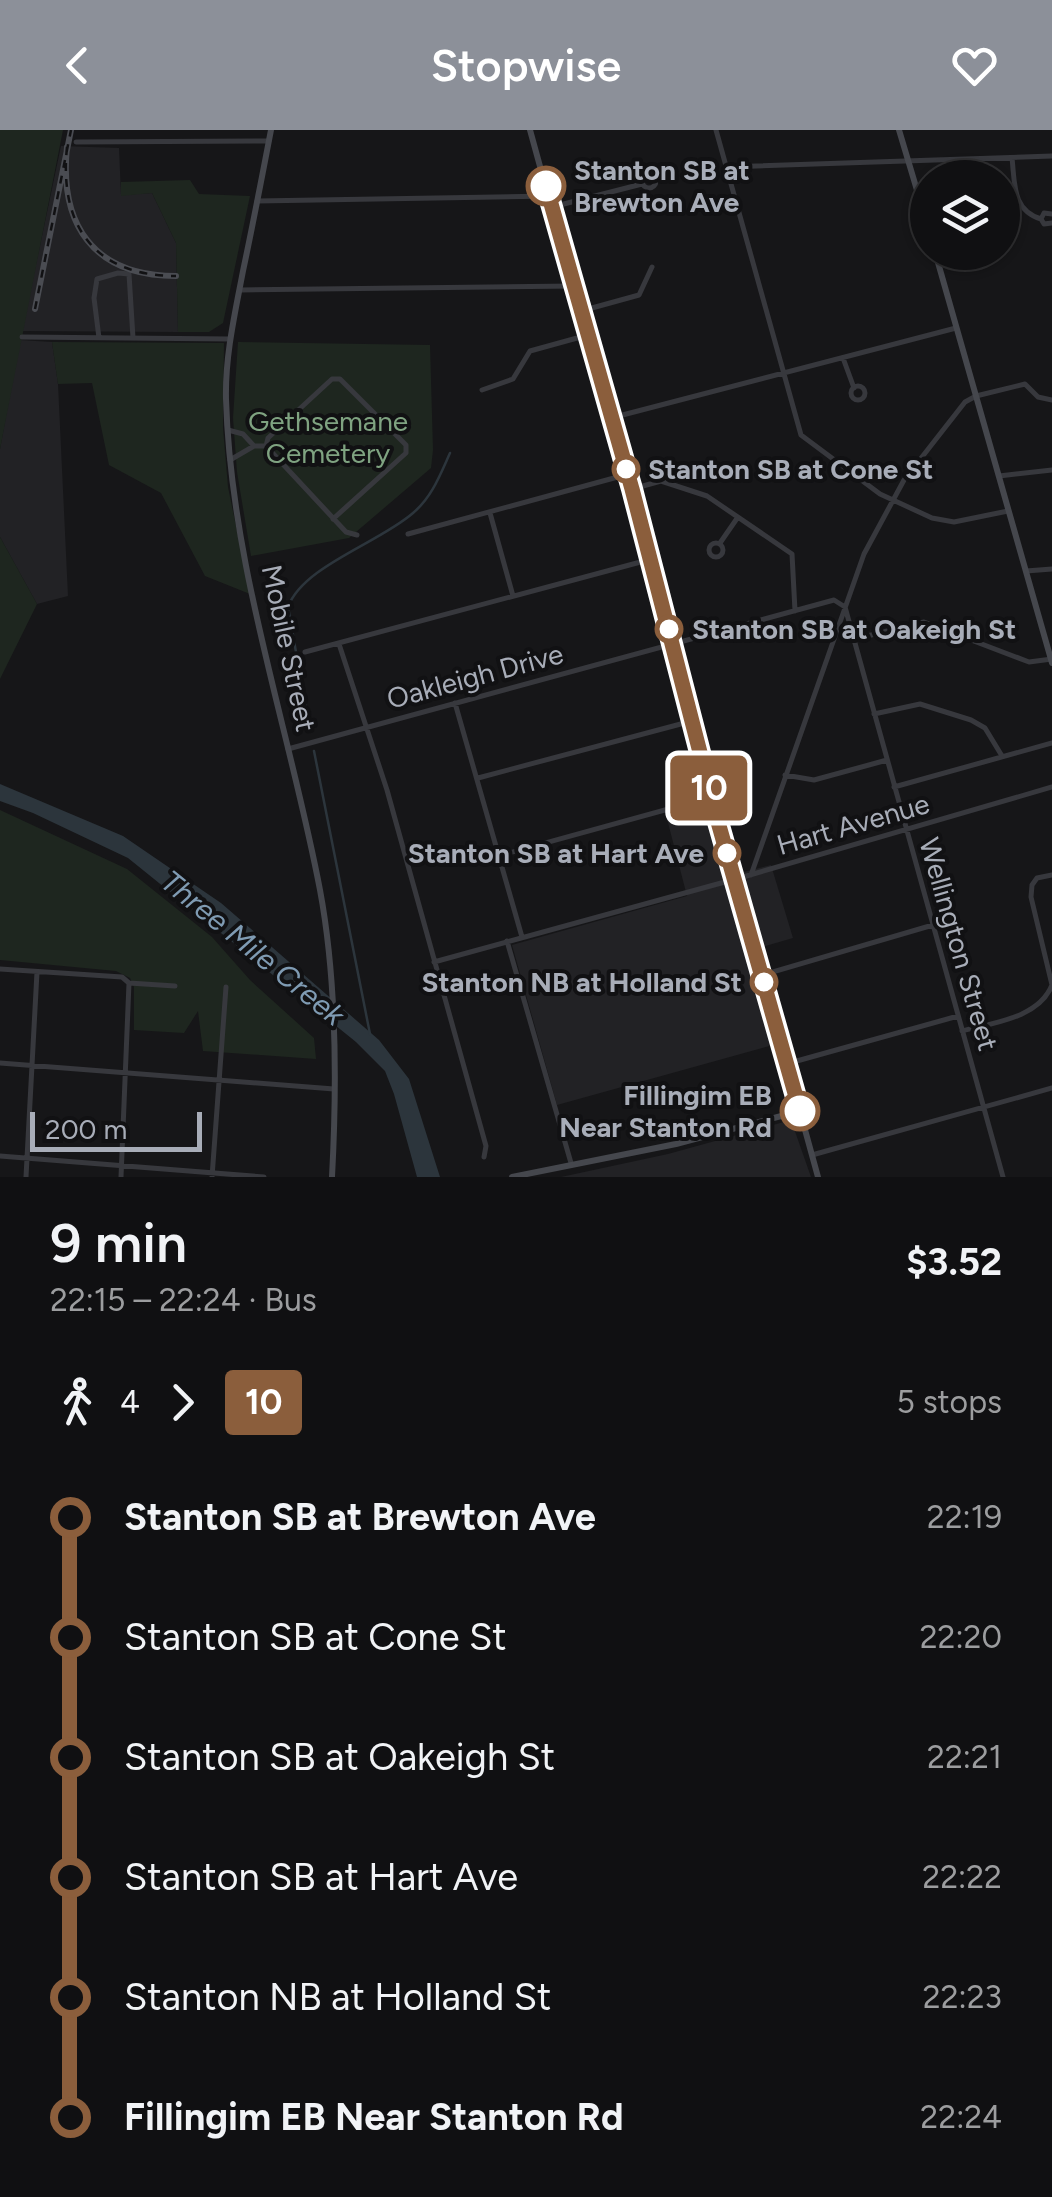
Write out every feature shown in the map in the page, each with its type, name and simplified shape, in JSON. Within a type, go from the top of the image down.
[{"type":"street","name":"Mobile Street","points":[[272,130],[230,339],[228,430],[232,487],[320,892],[334,1042],[332,1177]]},
{"type":"street","points":[[530,130],[628,474],[712,798],[818,1177]]},
{"type":"street","points":[[716,130],[802,435],[880,494],[932,518],[954,522],[1008,511]]},
{"type":"street","points":[[899,130],[910,165]]},
{"type":"street","points":[[76,142],[269,141]]},
{"type":"street","points":[[726,167],[1052,156]]},
{"type":"street","points":[[1012,158],[1018,203],[1023,212],[1044,224],[1052,224]]},
{"type":"street","points":[[552,207],[642,184]]},
{"type":"street","points":[[258,201],[549,196]]},
{"type":"street","points":[[1041,219],[1044,213],[1052,214]]},
{"type":"street","points":[[581,311],[639,295],[652,267]]},
{"type":"street","points":[[854,639],[924,622],[1029,662],[1052,660],[940,270]]},
{"type":"street","points":[[99,338],[94,298],[97,279],[118,273],[129,274],[134,338]]},
{"type":"street","points":[[240,290],[574,286]]},
{"type":"street","points":[[611,418],[956,328]]},
{"type":"street","points":[[482,390],[513,379],[530,351],[588,335]]},
{"type":"street","points":[[22,337],[230,339]]},
{"type":"street","points":[[844,358],[854,388]]},
{"type":"street","points":[[266,446],[268,438],[332,379],[340,378],[406,445],[406,453],[334,519]]},
{"type":"street","points":[[751,875],[864,554],[904,480],[948,422],[976,396],[1025,384],[1038,397],[1052,400]]},
{"type":"street","points":[[228,430],[243,434],[254,446]]},
{"type":"street","points":[[230,460],[254,446],[266,446],[346,532],[358,536]]},
{"type":"street","points":[[999,476],[1052,470]]},
{"type":"street","points":[[408,534],[628,474]]},
{"type":"street","points":[[632,489],[677,475]]},
{"type":"street","points":[[662,481],[708,496],[792,554],[795,611]]},
{"type":"street","points":[[490,512],[514,596]]},
{"type":"street","points":[[719,544],[738,516]]},
{"type":"street","points":[[304,652],[651,559]]},
{"type":"street","points":[[1026,572],[1052,569]]},
{"type":"street","name":"Oakleigh Drive","points":[[288,749],[834,600],[845,607]]},
{"type":"street","name":"Wellington Street","points":[[845,607],[1004,1177]]},
{"type":"street","points":[[338,644],[387,790],[486,1146],[484,1157]]},
{"type":"street","points":[[455,703],[522,938]]},
{"type":"street","points":[[874,714],[920,704],[971,720],[985,728],[1002,756]]},
{"type":"street","points":[[476,778],[692,721]]},
{"type":"street","points":[[894,787],[1052,743]]},
{"type":"street","points":[[785,774],[814,780],[886,760]]},
{"type":"street","name":"Hart Avenue","points":[[434,962],[751,875],[1052,786]]},
{"type":"street","points":[[498,856],[712,798]]},
{"type":"street","points":[[962,1030],[1032,1009],[1048,996],[1052,985],[1030,897],[1038,878],[1052,875]]},
{"type":"street","points":[[762,975],[933,925]]},
{"type":"street","points":[[507,942],[571,1164]]},
{"type":"street","points":[[0,969],[175,986]]},
{"type":"street","points":[[26,1177],[37,972]]},
{"type":"street","points":[[121,1177],[129,982]]},
{"type":"street","points":[[212,1175],[226,987]]},
{"type":"street","points":[[786,1064],[958,1016]]},
{"type":"street","points":[[0,1062],[334,1089]]},
{"type":"street","points":[[812,1154],[1052,1088]]},
{"type":"street","points":[[512,1177],[676,1144],[800,1111]]},
{"type":"street","points":[[0,1156],[264,1177]]},
{"type":"shaded area","points":[[61,146],[119,148],[121,195],[152,193],[176,243],[178,332],[22,331]]},
{"type":"shaded area","points":[[20,340],[52,342],[58,384],[68,596],[37,604],[0,537],[0,449]]},
{"type":"shaded area","points":[[711,802],[732,875],[771,865],[793,938],[748,951],[773,1045],[557,1105],[512,945],[687,896],[666,815]]},
{"type":"shaded area","points":[[791,1120],[811,1177],[561,1177],[668,1154]]},
{"type":"green space","points":[[0,130],[63,130],[0,449]]},
{"type":"green space","points":[[190,180],[199,194],[250,196],[223,323],[209,332],[178,332],[176,243],[152,193],[121,196],[121,182]]},
{"type":"green space","points":[[52,342],[224,343],[223,428],[228,487],[250,594],[205,576],[161,493],[109,465],[92,383],[58,384]]},
{"type":"green space","name":"Gethsemane Cemetery","points":[[238,342],[430,345],[431,468],[349,538],[251,556],[237,472],[233,418]]},
{"type":"green space","points":[[0,537],[37,604],[0,679]]},
{"type":"green space","points":[[0,810],[127,869],[212,937],[250,980],[314,1038],[316,1059],[203,1051],[198,1011],[184,1033],[134,1030],[134,987],[130,978],[116,971],[0,960]]},
{"type":"water","name":"Three Mile Creek","points":[[0,784],[123,836],[221,903],[379,1040],[409,1079],[440,1177],[417,1177],[385,1071],[356,1042],[128,858],[0,801]]},
{"type":"waterway","points":[[310,731],[288,607],[309,579],[420,507],[450,453]]},
{"type":"waterway","name":"Three Mile Creek","points":[[314,751],[370,1034]]},
{"type":"railway","points":[[35,309],[71,130]]},
{"type":"railway","points":[[67,147],[69,200],[87,240],[123,267],[176,276]]},
{"type":"bus line","name":"10","points":[[546,186],[800,1111]]},
{"type":"place","name":"Stanton SB at Brewton Ave","points":[[546,186]]},
{"type":"place","name":"Stanton SB at Cone St","points":[[626,469]]},
{"type":"place","name":"Stanton SB at Oakeigh St","points":[[669,629]]},
{"type":"place","name":"Stanton SB at Hart Ave","points":[[727,853]]},
{"type":"place","name":"Stanton NB at Holland St","points":[[764,982]]},
{"type":"place","name":"Fillingim EB Near Stanton Rd","points":[[800,1111]]}]
